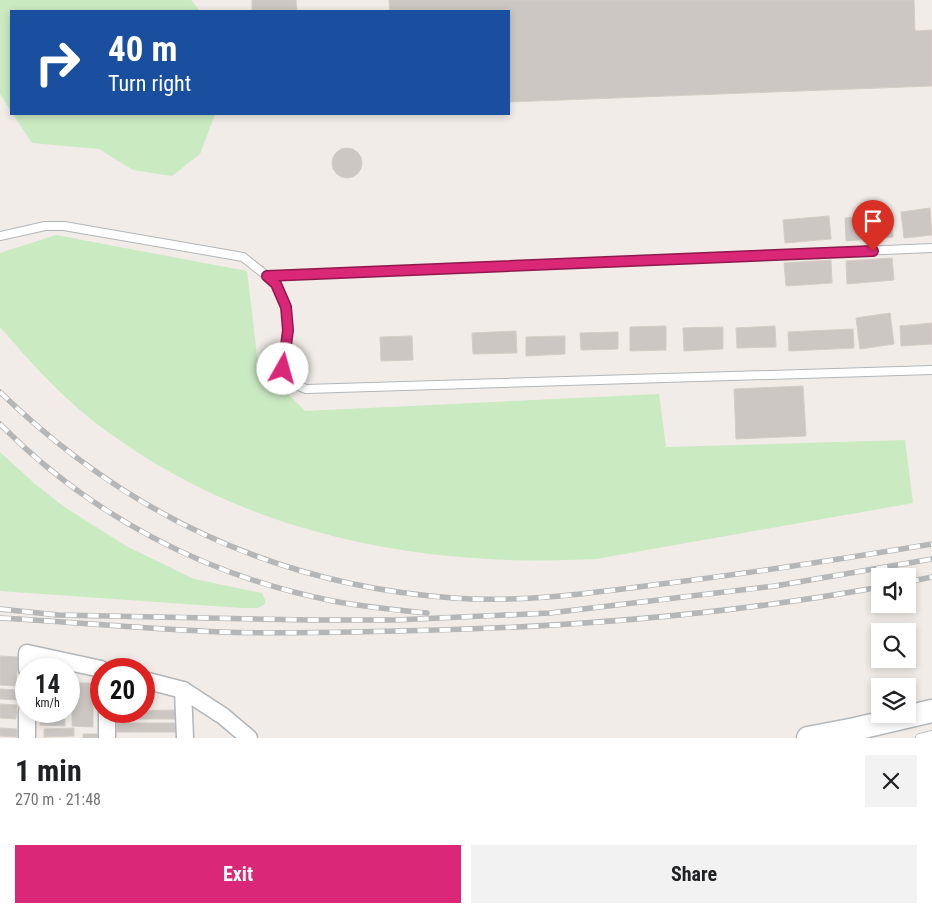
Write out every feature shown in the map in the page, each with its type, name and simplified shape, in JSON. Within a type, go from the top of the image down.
[{"type":"main road","points":[[808,738],[932,711]]},
{"type":"main road","points":[[826,738],[855,729]]},
{"type":"street","points":[[155,683],[183,690],[223,716],[250,738]]},
{"type":"street","points":[[183,690],[185,738]]},
{"type":"street","points":[[27,723],[27,738]]},
{"type":"street","points":[[107,723],[107,738]]},
{"type":"lane","points":[[0,236],[45,226],[64,226],[243,257],[276,284],[286,307],[288,330],[283,369],[291,383],[306,389],[932,370]]},
{"type":"lane","points":[[267,276],[932,248]]},
{"type":"lane","points":[[920,738],[932,735]]},
{"type":"green space","points":[[0,0],[191,0],[199,10],[10,10],[10,109],[0,94]]},
{"type":"green space","points":[[14,115],[215,115],[200,154],[172,176],[133,170],[99,149],[32,143]]},
{"type":"green space","points":[[56,235],[247,271],[258,364],[305,411],[659,394],[666,447],[905,440],[913,503],[596,559],[530,560],[465,558],[401,550],[338,538],[277,520],[218,496],[160,466],[105,430],[76,407],[0,327],[0,253]]},
{"type":"green space","points":[[0,452],[63,506],[126,546],[194,579],[262,593],[265,604],[258,608],[242,608],[0,591]]},
{"type":"building","points":[[252,0],[296,0],[297,10],[252,10]]},
{"type":"building","points":[[389,0],[914,0],[915,31],[932,30],[932,86],[510,102],[510,10],[390,10]]},
{"type":"building","points":[[347,148],[358,152],[362,163],[358,174],[347,178],[336,174],[332,163],[336,152]]},
{"type":"building","points":[[930,208],[932,235],[904,238],[901,212]]},
{"type":"building","points":[[891,214],[893,237],[846,241],[845,218]]},
{"type":"building","points":[[829,216],[831,239],[785,243],[783,220]]},
{"type":"building","points":[[892,258],[894,280],[847,284],[846,261]]},
{"type":"building","points":[[831,260],[832,283],[786,286],[784,263]]},
{"type":"building","points":[[890,313],[894,344],[860,349],[856,318]]},
{"type":"building","points":[[932,323],[932,344],[901,346],[900,326]]},
{"type":"building","points":[[666,326],[666,350],[630,351],[630,327]]},
{"type":"building","points":[[775,326],[776,347],[737,348],[736,328]]},
{"type":"building","points":[[723,327],[723,349],[684,351],[683,328]]},
{"type":"building","points":[[853,329],[854,348],[789,351],[788,332]]},
{"type":"building","points":[[516,331],[517,353],[473,354],[472,333]]},
{"type":"building","points":[[618,332],[618,349],[581,350],[580,333]]},
{"type":"building","points":[[412,336],[413,360],[381,361],[380,337]]},
{"type":"building","points":[[565,336],[565,354],[526,356],[526,337]]},
{"type":"building","points":[[803,386],[806,436],[736,439],[734,389]]},
{"type":"building","points":[[0,656],[18,657],[15,658],[15,686],[0,685]]},
{"type":"building","points":[[80,683],[90,683],[90,723],[93,723],[93,727],[72,726],[72,723],[80,723]]},
{"type":"building","points":[[0,689],[15,690],[15,700],[0,699]]},
{"type":"building","points":[[0,704],[15,705],[15,719],[0,718]]},
{"type":"building","points":[[155,710],[178,710],[178,719],[155,719]]},
{"type":"building","points":[[40,723],[65,723],[65,726],[40,725]]},
{"type":"building","points":[[117,723],[177,723],[178,732],[117,732]]},
{"type":"building","points":[[0,728],[17,729],[17,737],[0,736]]},
{"type":"building","points":[[74,728],[74,736],[44,737],[44,729]]},
{"type":"building","points":[[83,734],[99,734],[99,738],[83,738]]},
{"type":"railway","points":[[0,392],[49,436],[99,474],[152,508],[208,536],[265,560],[325,578],[388,590],[453,598],[479,599],[557,596],[729,575],[932,544]]},
{"type":"railway","points":[[0,424],[35,457],[73,487],[112,514],[153,538],[196,558],[240,576],[286,590],[345,603],[427,613]]},
{"type":"railway","points":[[0,609],[58,615],[309,620],[396,620],[550,613],[775,586],[932,559]]},
{"type":"railway","points":[[916,580],[932,577]]},
{"type":"railway","points":[[0,618],[243,633],[520,627],[700,613],[760,606],[871,588]]},
{"type":"route","points":[[283,369],[288,330],[286,307],[276,284],[267,276],[873,251]]}]
